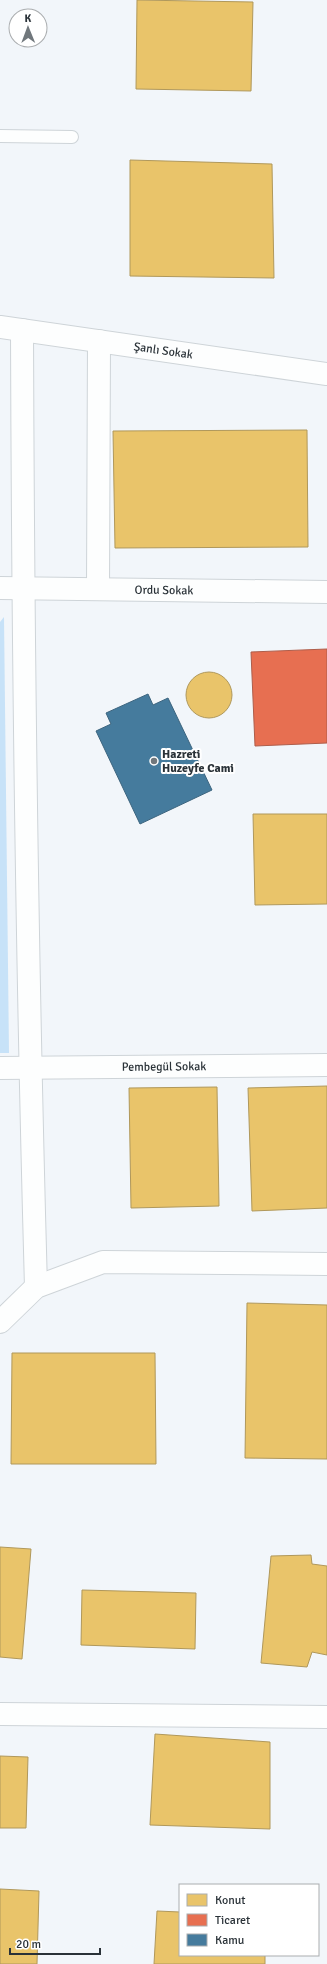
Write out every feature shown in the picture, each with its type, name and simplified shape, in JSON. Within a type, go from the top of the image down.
[{"type":"street","name":"Şanlı Sokak","points":[[0,327],[327,374]]},
{"type":"street","points":[[22,330],[23,588],[30,1068],[36,1287]]},
{"type":"street","points":[[98,589],[99,341]]},
{"type":"street","name":"Ordu Sokak","points":[[0,588],[327,592]]},
{"type":"street","name":"Pembegül Sokak","points":[[0,1068],[327,1065]]},
{"type":"street","points":[[0,1322],[36,1287],[103,1262],[327,1264]]},
{"type":"street","points":[[0,1714],[327,1717]]},
{"type":"lane","points":[[0,136],[72,137]]},
{"type":"shaded area","points":[[4,617],[9,1053],[0,1053],[0,622]]},
{"type":"building: Konut","points":[[137,0],[253,2],[251,91],[136,89]]},
{"type":"building: Konut","points":[[130,160],[272,164],[274,278],[130,276]]},
{"type":"building: Konut","points":[[307,430],[308,547],[115,548],[113,431]]},
{"type":"building: Konut","points":[[214,672],[226,678],[231,686],[231,704],[226,712],[218,717],[204,718],[192,712],[187,704],[186,690],[192,678],[200,673]]},
{"type":"building: Konut","points":[[253,814],[327,814],[327,904],[255,905]]},
{"type":"building: Konut","points":[[327,1086],[327,1208],[252,1211],[248,1088]]},
{"type":"building: Konut","points":[[217,1087],[219,1206],[131,1208],[129,1088]]},
{"type":"building: Konut","points":[[247,1303],[327,1305],[327,1459],[245,1458]]},
{"type":"building: Konut","points":[[12,1353],[155,1353],[156,1464],[11,1464]]},
{"type":"building: Konut","points":[[0,1547],[31,1549],[22,1659],[0,1657]]},
{"type":"building: Konut","points":[[311,1555],[312,1564],[327,1566],[327,1655],[312,1652],[307,1667],[261,1663],[271,1556]]},
{"type":"building: Konut","points":[[82,1590],[196,1593],[195,1649],[81,1645]]},
{"type":"building: Konut","points":[[155,1734],[270,1742],[270,1829],[150,1825]]},
{"type":"building: Konut","points":[[0,1756],[28,1757],[26,1828],[0,1828]]},
{"type":"building: Konut","points":[[0,1889],[39,1891],[37,1964],[0,1964]]},
{"type":"building: Konut","points":[[157,1911],[179,1912],[179,1956],[265,1956],[265,1964],[154,1964]]},
{"type":"building: Ticaret","points":[[327,649],[327,743],[255,746],[251,652]]},
{"type":"building: Kamu","name":"Hazreti Huzeyfe Cami","points":[[148,694],[153,705],[168,698],[212,790],[140,824],[96,731],[111,724],[106,713]]},
{"type":"place","name":"Hazreti Huzeyfe Cami","points":[[154,761]]}]
